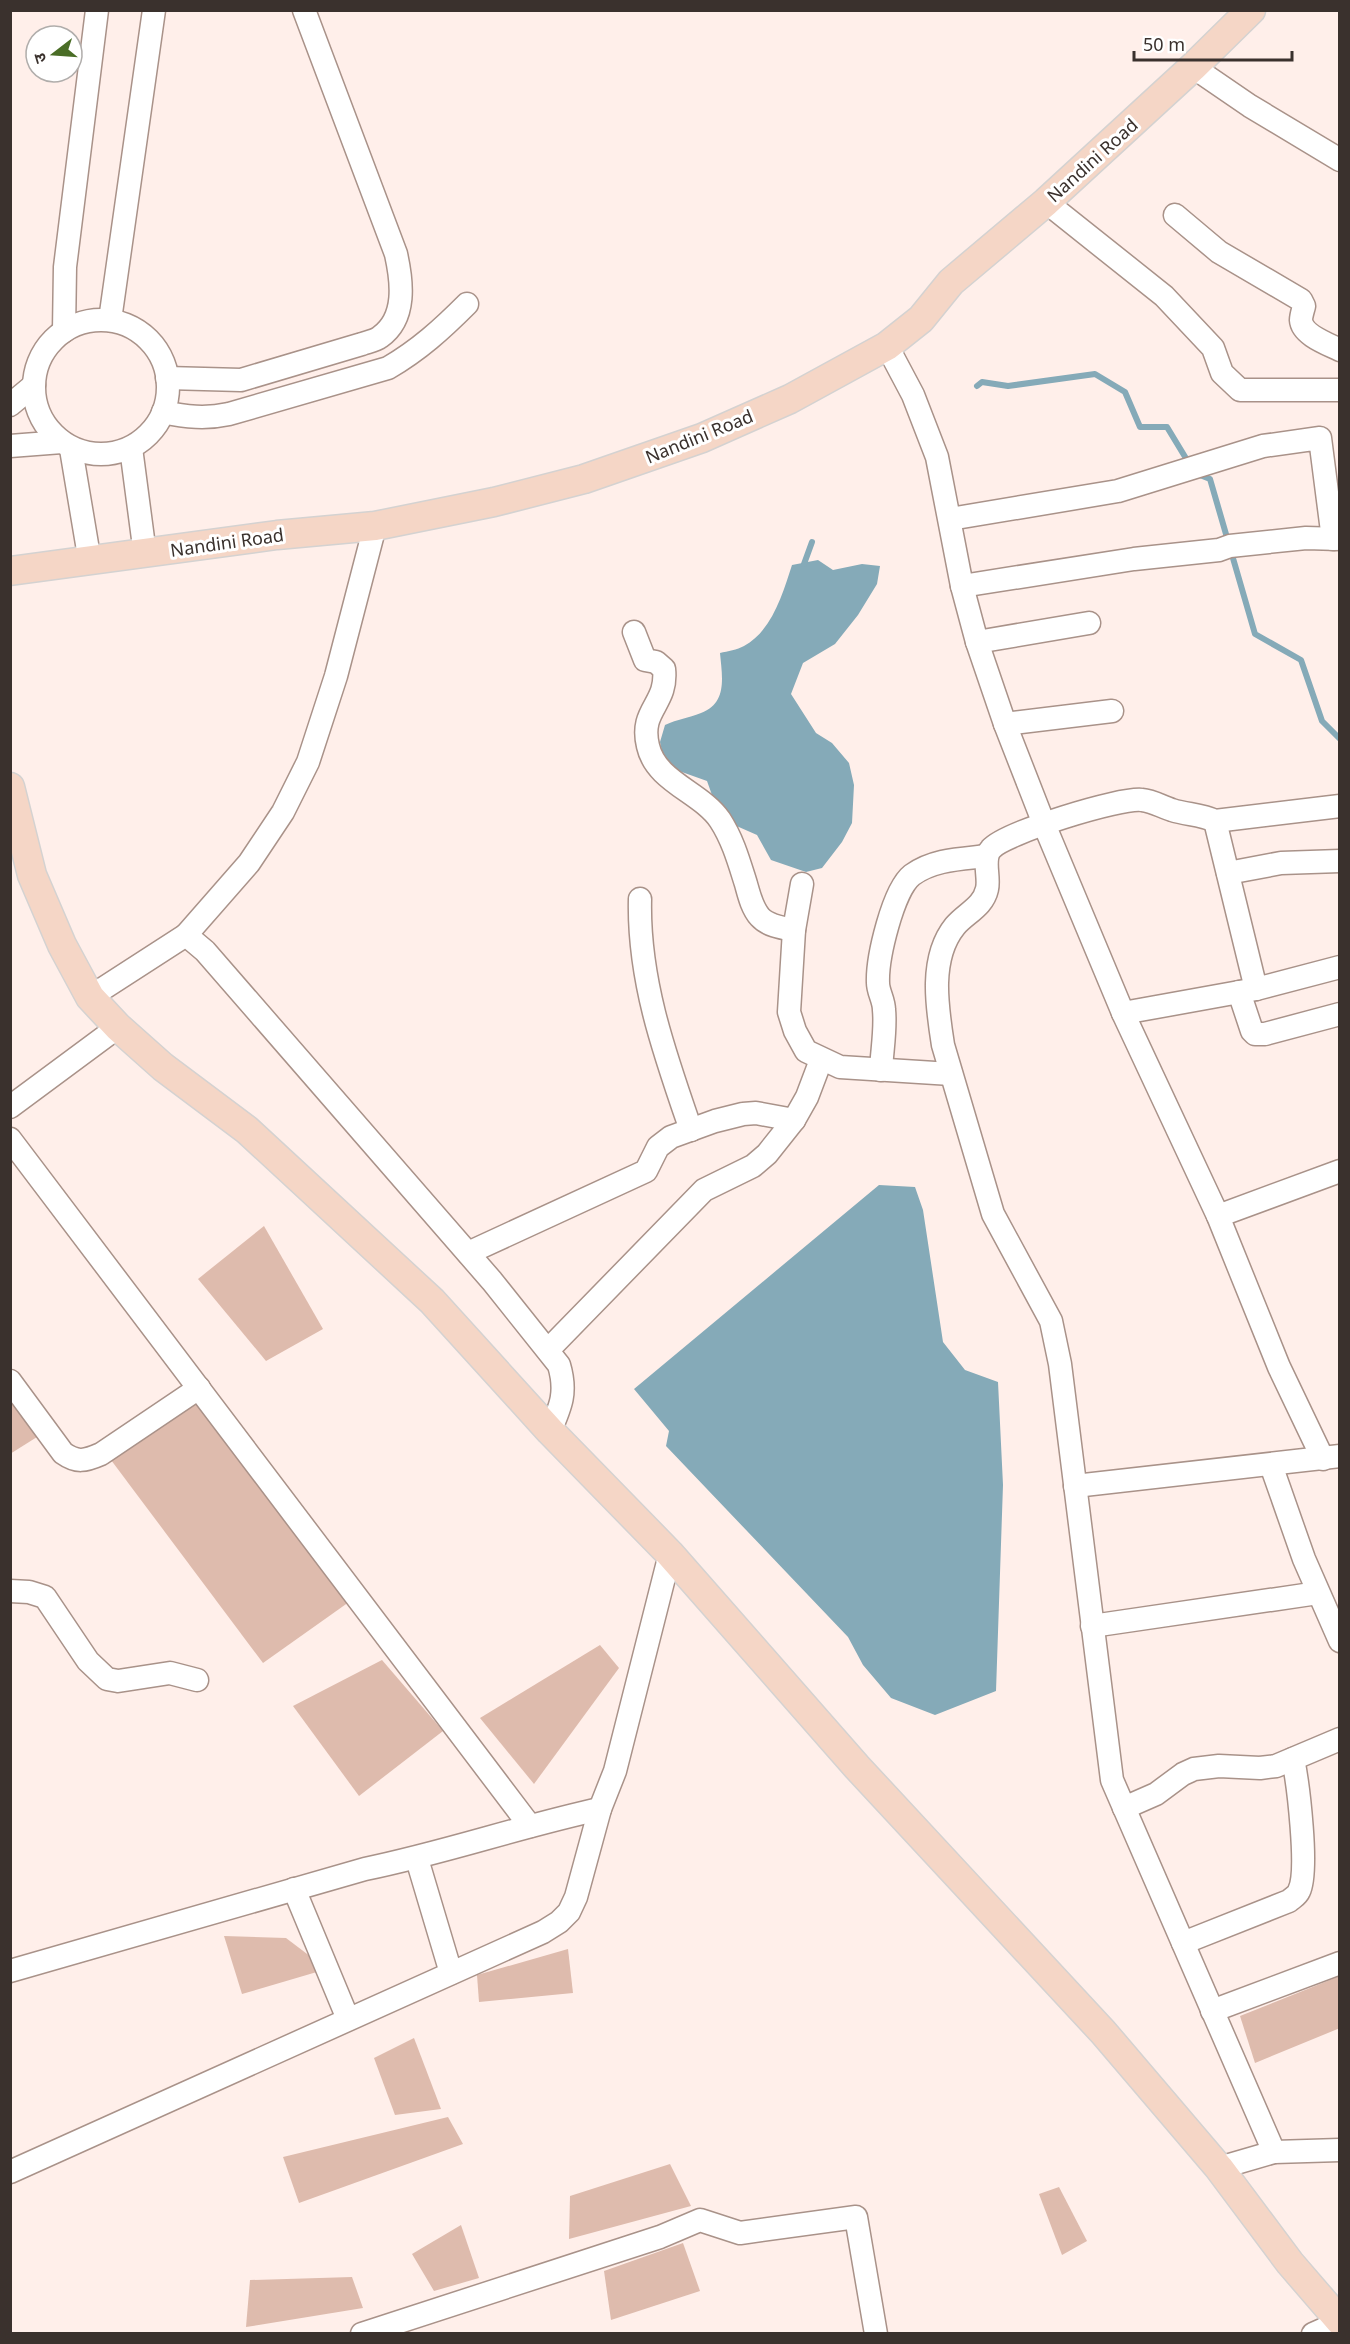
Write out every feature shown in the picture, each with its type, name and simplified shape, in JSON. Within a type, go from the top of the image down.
[{"type":"main road","name":"Nandini Road","points":[[10,571],[277,535],[375,526],[494,502],[584,479],[702,438],[789,399],[887,346],[921,319],[951,282],[1046,202],[1193,67],[1251,10]]},
{"type":"main road","points":[[10,787],[32,876],[62,945],[90,997],[118,1027],[163,1067],[247,1130],[432,1301],[550,1431],[670,1554],[857,1767],[1102,2032],[1219,2168],[1290,2263],[1340,2321]]},
{"type":"street","points":[[64,331],[65,267],[97,10]]},
{"type":"street","points":[[110,320],[154,10]]},
{"type":"street","points":[[167,378],[241,380],[362,344],[380,337],[393,322],[400,305],[402,279],[396,254],[304,10]]},
{"type":"street","points":[[1193,67],[1250,106],[1340,160]]},
{"type":"street","points":[[1046,202],[1164,296],[1213,348],[1222,373],[1240,390],[1340,390]]},
{"type":"street","points":[[1175,215],[1219,252],[1301,300],[1304,306],[1301,321],[1304,327],[1309,333],[1340,350]]},
{"type":"street","points":[[163,412],[189,418],[210,418],[388,368],[411,355],[434,337],[467,304]]},
{"type":"street","points":[[10,446],[66,445],[108,454],[131,447],[150,433],[163,412],[168,396],[167,378],[161,358],[149,340],[131,327],[110,320],[86,322],[64,331],[48,346],[38,364],[34,385],[37,407],[46,426],[66,445],[90,562]]},
{"type":"street","points":[[887,346],[913,395],[937,457],[962,586],[977,642],[1005,724],[1044,824],[1123,1013],[1218,1216],[1279,1367],[1331,1458],[1075,1486]]},
{"type":"street","points":[[10,405],[34,385]]},
{"type":"street","points":[[950,519],[1118,491],[1263,446],[1320,438],[1333,492],[1336,539],[1306,538],[1224,548],[962,586]]},
{"type":"street","points":[[131,447],[145,554]]},
{"type":"street","points":[[90,997],[186,935],[249,864],[283,812],[308,762],[336,676],[375,526]]},
{"type":"street","points":[[977,642],[1089,624]]},
{"type":"street","points":[[634,632],[645,660],[656,662],[664,669],[663,694],[649,715],[645,731],[648,749],[659,768],[717,816],[734,848],[750,897],[760,918],[774,926],[794,930]]},
{"type":"street","points":[[1005,724],[1112,711]]},
{"type":"street","points":[[1274,2152],[1112,1780],[1060,1364],[1051,1321],[993,1214],[943,1045],[939,1017],[939,958],[944,940],[957,924],[982,901],[987,889],[987,856],[991,849],[997,844],[1044,824],[1128,800],[1141,800],[1189,815],[1204,816],[1215,821],[1340,806]]},
{"type":"street","points":[[1215,821],[1228,873],[1247,990],[1250,1025],[1255,1034],[1265,1034],[1340,1014]]},
{"type":"street","points":[[882,1070],[884,1009],[879,990],[879,970],[892,908],[899,891],[912,875],[930,866],[944,861],[987,856]]},
{"type":"street","points":[[1228,873],[1281,864],[1340,861]]},
{"type":"street","points":[[802,884],[794,930],[789,1012],[795,1031],[806,1051],[840,1067],[951,1074]]},
{"type":"street","points":[[640,899],[642,960],[648,992],[660,1038],[691,1130]]},
{"type":"street","points":[[186,935],[205,951],[468,1253],[548,1350],[559,1365],[564,1382],[562,1402],[550,1431]]},
{"type":"street","points":[[1123,1013],[1247,990],[1340,968]]},
{"type":"street","points":[[10,1107],[118,1027]]},
{"type":"street","points":[[548,1350],[704,1190],[753,1166],[784,1135],[807,1097],[821,1060]]},
{"type":"street","points":[[468,1253],[646,1171],[658,1147],[671,1137],[743,1113],[765,1114],[794,1120]]},
{"type":"street","points":[[10,1139],[530,1826]]},
{"type":"street","points":[[1218,1216],[1339,1177]]},
{"type":"street","points":[[10,1381],[63,1453],[75,1461],[101,1454],[199,1388]]},
{"type":"street","points":[[1271,1465],[1304,1559],[1340,1641]]},
{"type":"street","points":[[10,2172],[543,1932],[560,1922],[569,1912],[576,1898],[600,1809],[615,1771],[670,1554]]},
{"type":"street","points":[[10,1591],[29,1592],[45,1597],[88,1661],[107,1679],[118,1681],[170,1673],[196,1680]]},
{"type":"street","points":[[1092,1626],[1318,1593]]},
{"type":"street","points":[[1124,1808],[1156,1794],[1183,1774],[1194,1769],[1219,1766],[1260,1768],[1276,1766],[1340,1739]]},
{"type":"street","points":[[1183,1943],[1289,1901],[1298,1894],[1303,1865],[1297,1777],[1293,1759]]},
{"type":"street","points":[[10,1971],[365,1869],[417,1859],[530,1826],[600,1809]]},
{"type":"street","points":[[417,1859],[451,1973]]},
{"type":"street","points":[[294,1889],[348,2019]]},
{"type":"street","points":[[1212,2011],[1340,1963]]},
{"type":"street","points":[[1219,2168],[1274,2152],[1340,2150]]},
{"type":"street","points":[[362,2334],[660,2237],[700,2220],[740,2233],[856,2217],[876,2334]]},
{"type":"street","points":[[1314,2334],[1340,2321]]},
{"type":"water","points":[[818,560],[833,570],[862,564],[880,566],[877,584],[858,615],[835,644],[803,663],[791,694],[816,733],[832,743],[849,763],[854,785],[852,823],[842,842],[822,868],[806,872],[771,860],[757,835],[732,824],[717,809],[707,781],[665,766],[660,742],[665,725],[701,713],[716,703],[722,679],[720,653],[744,646],[762,631],[775,610],[792,565]]},
{"type":"water","points":[[879,1185],[915,1187],[923,1210],[943,1342],[965,1370],[998,1382],[1003,1485],[996,1691],[935,1715],[891,1698],[863,1665],[848,1637],[666,1446],[669,1431],[634,1389]]},
{"type":"building","points":[[264,1226],[323,1329],[266,1361],[198,1279]]},
{"type":"building","points":[[195,1400],[349,1602],[263,1663],[111,1460]]},
{"type":"building","points":[[10,1401],[37,1437],[10,1454]]},
{"type":"building","points":[[600,1645],[619,1668],[534,1784],[480,1718]]},
{"type":"building","points":[[382,1660],[443,1731],[359,1796],[293,1706]]},
{"type":"building","points":[[224,1936],[286,1938],[327,1969],[242,1994]]},
{"type":"building","points":[[568,1949],[573,1993],[479,2002],[477,1975]]},
{"type":"building","points":[[1340,1976],[1340,2028],[1255,2063],[1240,2016]]},
{"type":"building","points":[[414,2038],[441,2109],[395,2115],[374,2058]]},
{"type":"building","points":[[448,2117],[463,2144],[299,2203],[283,2157]]},
{"type":"building","points":[[670,2164],[691,2206],[569,2239],[570,2196]]},
{"type":"building","points":[[1059,2187],[1087,2241],[1062,2255],[1039,2194]]},
{"type":"building","points":[[461,2225],[479,2278],[434,2291],[412,2254]]},
{"type":"building","points":[[683,2243],[700,2291],[611,2320],[604,2271]]},
{"type":"building","points":[[352,2277],[363,2308],[246,2327],[250,2280]]},
{"type":"waterway","points":[[977,386],[982,382],[1008,386],[1095,374],[1125,392],[1140,427],[1167,427],[1190,465]]},
{"type":"waterway","points":[[1195,473],[1210,479],[1255,634],[1301,660],[1322,721],[1340,739]]},
{"type":"waterway","points":[[804,564],[812,542]]}]
